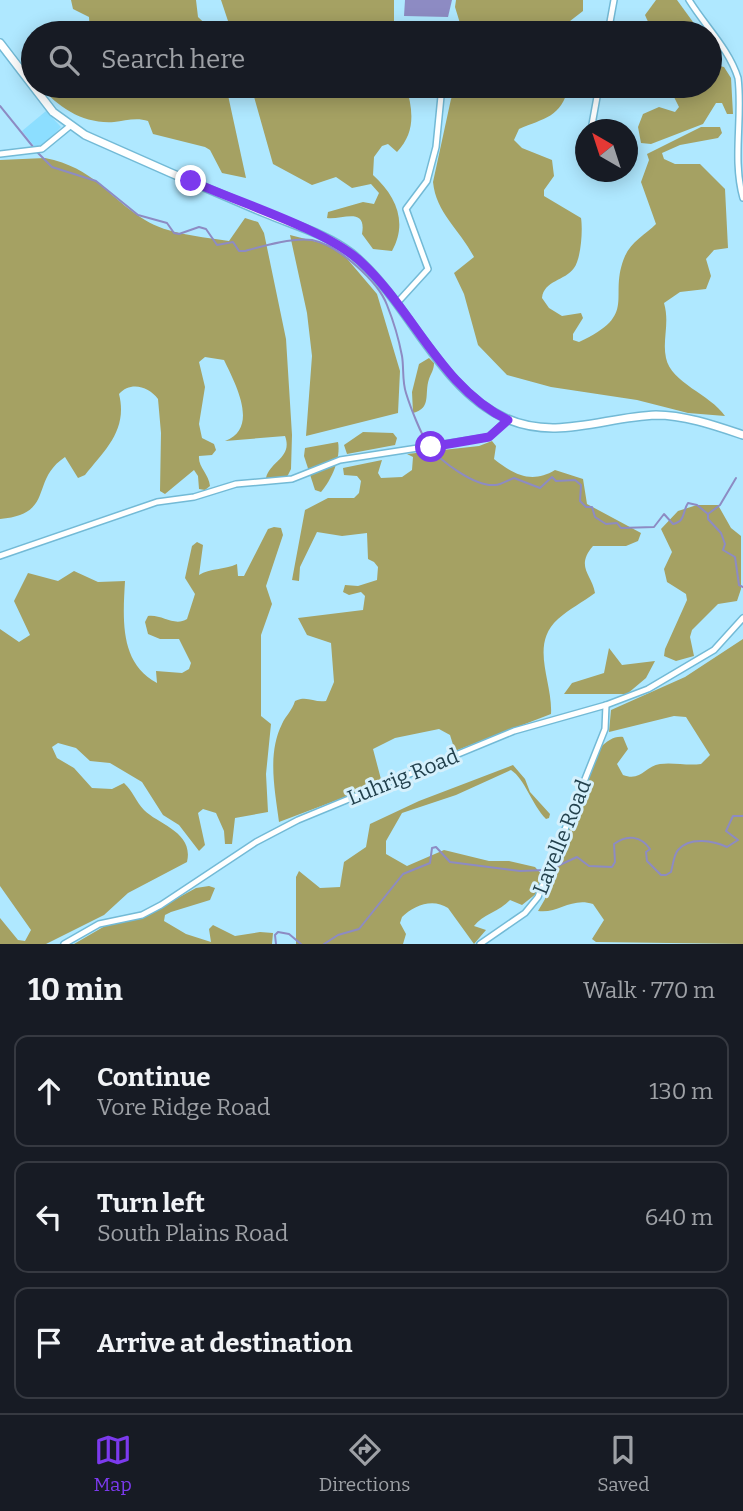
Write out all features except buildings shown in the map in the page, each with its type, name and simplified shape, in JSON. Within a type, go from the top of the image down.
[{"type":"main road","points":[[0,43],[21,71]]},
{"type":"main road","points":[[41,98],[70,126],[330,241],[362,262],[462,387],[490,411],[508,420],[525,426],[563,429],[662,415],[692,420],[743,435]]},
{"type":"street","points":[[610,21],[614,0]]},
{"type":"street","points":[[689,0],[704,21]]},
{"type":"street","points":[[722,48],[738,79],[739,178],[743,198]]},
{"type":"street","points":[[397,303],[428,269],[406,209],[427,181],[436,147],[441,98]]},
{"type":"street","points":[[593,119],[597,98]]},
{"type":"street","points":[[0,154],[46,146],[70,126]]},
{"type":"street","points":[[0,556],[158,502],[194,497],[236,484],[292,479],[340,460],[489,437],[508,420]]},
{"type":"street","name":"Luhrig Road","points":[[64,944],[99,924],[142,915],[161,905],[256,842],[298,820],[514,731],[606,705],[648,689],[693,665],[714,650],[743,618]]},
{"type":"street","name":"Lavelle Road","points":[[480,944],[533,906],[605,729],[606,705]]},
{"type":"shaded area","points":[[71,0],[196,0],[198,17],[202,21],[89,21],[89,17],[73,9]]},
{"type":"shaded area","points":[[221,0],[394,0],[394,21],[228,21]]},
{"type":"shaded area","points":[[405,0],[452,0],[448,17],[404,16]]},
{"type":"shaded area","points":[[456,0],[583,0],[583,11],[570,21],[459,21]]},
{"type":"shaded area","points":[[656,0],[677,0],[692,21],[648,21],[645,15]]},
{"type":"shaded area","points":[[724,67],[731,78],[733,114],[727,114],[722,103],[716,103],[703,124],[651,144],[641,143],[638,127],[643,114],[659,107],[675,112],[679,107],[674,98],[722,98]]},
{"type":"shaded area","points":[[52,98],[229,98],[246,178],[222,173],[210,150],[205,147],[153,134],[148,121],[92,120],[72,113]]},
{"type":"shaded area","points":[[254,98],[409,98],[410,129],[403,144],[397,152],[388,144],[382,146],[374,157],[373,175],[388,192],[399,220],[397,240],[392,251],[373,249],[362,234],[363,225],[357,217],[327,218],[328,212],[363,202],[374,204],[379,193],[371,184],[352,188],[336,177],[312,185],[273,164]]},
{"type":"shaded area","points":[[565,98],[556,111],[519,129],[514,140],[522,148],[552,160],[554,176],[544,190],[544,196],[581,218],[581,244],[576,264],[570,272],[547,288],[542,298],[549,308],[562,316],[581,313],[583,318],[573,334],[573,340],[579,342],[598,332],[616,314],[620,271],[625,256],[635,242],[656,224],[641,182],[649,160],[647,154],[701,127],[720,127],[722,133],[718,138],[680,145],[662,153],[664,159],[675,164],[700,164],[725,189],[728,248],[714,250],[706,259],[711,276],[706,289],[680,292],[664,303],[665,351],[669,367],[725,416],[688,413],[637,400],[551,387],[507,375],[478,345],[464,294],[454,273],[474,257],[439,203],[433,182],[451,99]]},
{"type":"shaded area","points":[[46,111],[61,127],[46,143],[35,147],[22,131]]},
{"type":"shaded area","points":[[45,158],[88,176],[132,211],[164,229],[229,241],[245,218],[258,222],[264,233],[286,339],[292,435],[291,469],[287,477],[266,478],[284,454],[287,443],[285,436],[225,441],[235,435],[241,426],[242,404],[224,360],[205,357],[199,362],[205,387],[199,424],[202,438],[214,444],[216,450],[212,455],[199,456],[210,486],[205,490],[199,489],[198,476],[194,470],[165,494],[160,491],[161,433],[158,399],[145,388],[134,386],[119,394],[120,418],[113,439],[85,475],[78,478],[65,457],[54,466],[36,504],[29,511],[0,519],[0,160]]},
{"type":"shaded area","points":[[290,235],[329,245],[343,254],[377,294],[400,371],[398,413],[306,436],[312,356],[307,313]]},
{"type":"shaded area","points":[[429,358],[434,365],[425,404],[413,413],[412,392],[419,364]]},
{"type":"shaded area","points":[[363,432],[393,433],[397,438],[395,445],[347,454],[344,445]]},
{"type":"shaded area","points":[[492,441],[496,446],[494,459],[523,476],[539,476],[555,470],[583,479],[587,504],[641,533],[638,541],[626,546],[593,546],[585,565],[595,593],[562,615],[549,629],[545,640],[544,664],[551,714],[455,751],[450,735],[439,729],[395,738],[373,749],[382,783],[279,822],[273,772],[277,736],[295,701],[326,701],[334,682],[331,643],[307,635],[298,618],[363,610],[365,596],[361,592],[349,595],[343,592],[345,585],[358,586],[377,580],[378,567],[368,559],[367,533],[342,536],[317,532],[300,567],[299,581],[292,580],[305,510],[328,498],[354,498],[359,493],[361,481],[357,476],[344,475],[343,468],[382,460],[378,473],[381,478],[402,477],[412,470],[413,457],[407,454],[479,446]]},
{"type":"shaded area","points":[[338,442],[337,461],[332,475],[321,492],[315,490],[304,456],[305,448]]},
{"type":"shaded area","points":[[697,505],[718,505],[731,528],[741,536],[741,589],[737,601],[718,604],[692,630],[690,637],[694,656],[676,661],[664,656],[665,649],[687,600],[686,594],[667,582],[664,569],[672,552],[661,529],[678,511]]},
{"type":"shaded area","points":[[281,528],[283,535],[266,586],[272,604],[261,635],[261,716],[271,724],[266,774],[268,812],[235,818],[232,844],[225,844],[224,831],[216,813],[203,809],[198,813],[205,845],[199,851],[179,825],[163,815],[142,782],[110,763],[90,761],[76,748],[58,743],[52,747],[57,758],[74,768],[92,788],[112,789],[124,783],[144,810],[180,836],[188,852],[187,862],[128,893],[104,915],[46,944],[0,944],[0,918],[18,940],[25,941],[31,930],[0,886],[0,629],[19,642],[30,635],[14,601],[28,573],[58,581],[74,571],[98,582],[125,581],[124,624],[130,652],[136,664],[157,683],[156,671],[182,673],[189,669],[191,663],[179,639],[160,639],[148,634],[145,622],[148,616],[177,622],[187,619],[195,594],[185,578],[192,546],[197,542],[203,545],[199,575],[237,564],[238,576],[244,576],[268,529]]},
{"type":"shaded area","points":[[743,639],[743,944],[596,942],[592,939],[604,920],[593,904],[585,902],[538,911],[545,899],[548,872],[603,745],[614,738],[623,737],[628,749],[617,764],[623,775],[629,777],[660,764],[701,764],[710,755],[686,717],[674,716],[609,732],[611,710],[685,677]]},
{"type":"shaded area","points":[[609,648],[622,665],[655,661],[646,678],[627,694],[564,694],[572,683],[604,673]]},
{"type":"shaded area","points":[[513,765],[525,779],[530,792],[550,814],[549,818],[546,819],[541,813],[520,779],[511,770],[456,795],[402,813],[386,841],[386,854],[407,866],[444,850],[489,861],[509,861],[535,867],[543,876],[537,893],[522,905],[510,900],[477,922],[474,926],[486,930],[474,944],[448,908],[430,903],[412,909],[402,917],[400,923],[406,934],[403,944],[296,944],[296,877],[299,871],[320,888],[340,887],[344,862],[366,847],[370,824],[419,801]]},
{"type":"shaded area","points":[[196,888],[215,888],[210,900],[171,912],[165,915],[164,921],[186,934],[211,942],[209,929],[213,925],[235,936],[273,933],[272,944],[74,944],[110,923],[143,917]]},
{"type":"waterway","points":[[0,106],[34,148]]},
{"type":"waterway","points":[[37,152],[52,167],[96,181],[138,215],[167,223],[174,233],[179,234],[199,227],[206,229],[217,245],[233,242],[239,251],[305,239],[322,243],[345,256],[375,285],[387,305],[399,343],[410,405],[426,441],[441,459],[459,472],[487,485],[497,485],[514,478],[540,488],[552,477],[556,481],[575,480],[581,485],[580,501],[586,507],[592,507],[595,517],[606,524],[617,523],[621,528],[654,527],[664,514],[673,524],[677,523],[688,503],[697,505],[708,514],[708,519],[721,533],[725,544],[723,550],[735,557],[739,585],[743,587]]},
{"type":"waterway","points":[[708,514],[720,505],[736,478]]},
{"type":"waterway","points":[[551,869],[577,857],[589,866],[612,867],[615,862],[614,844],[634,838],[650,849],[646,852],[647,861],[661,875],[666,875],[671,872],[678,850],[689,843],[702,841],[727,847],[738,840],[726,831],[733,816],[743,816]]},
{"type":"waterway","points":[[324,944],[338,935],[359,929],[403,874],[430,863],[432,848],[436,847],[450,862],[520,871],[545,870]]},
{"type":"waterway","points":[[276,944],[275,935],[278,932],[289,934],[301,944]]},
{"type":"route","points":[[191,181],[348,251],[362,262],[397,303],[462,387],[476,401],[508,420],[498,432],[489,437],[431,447]]}]
